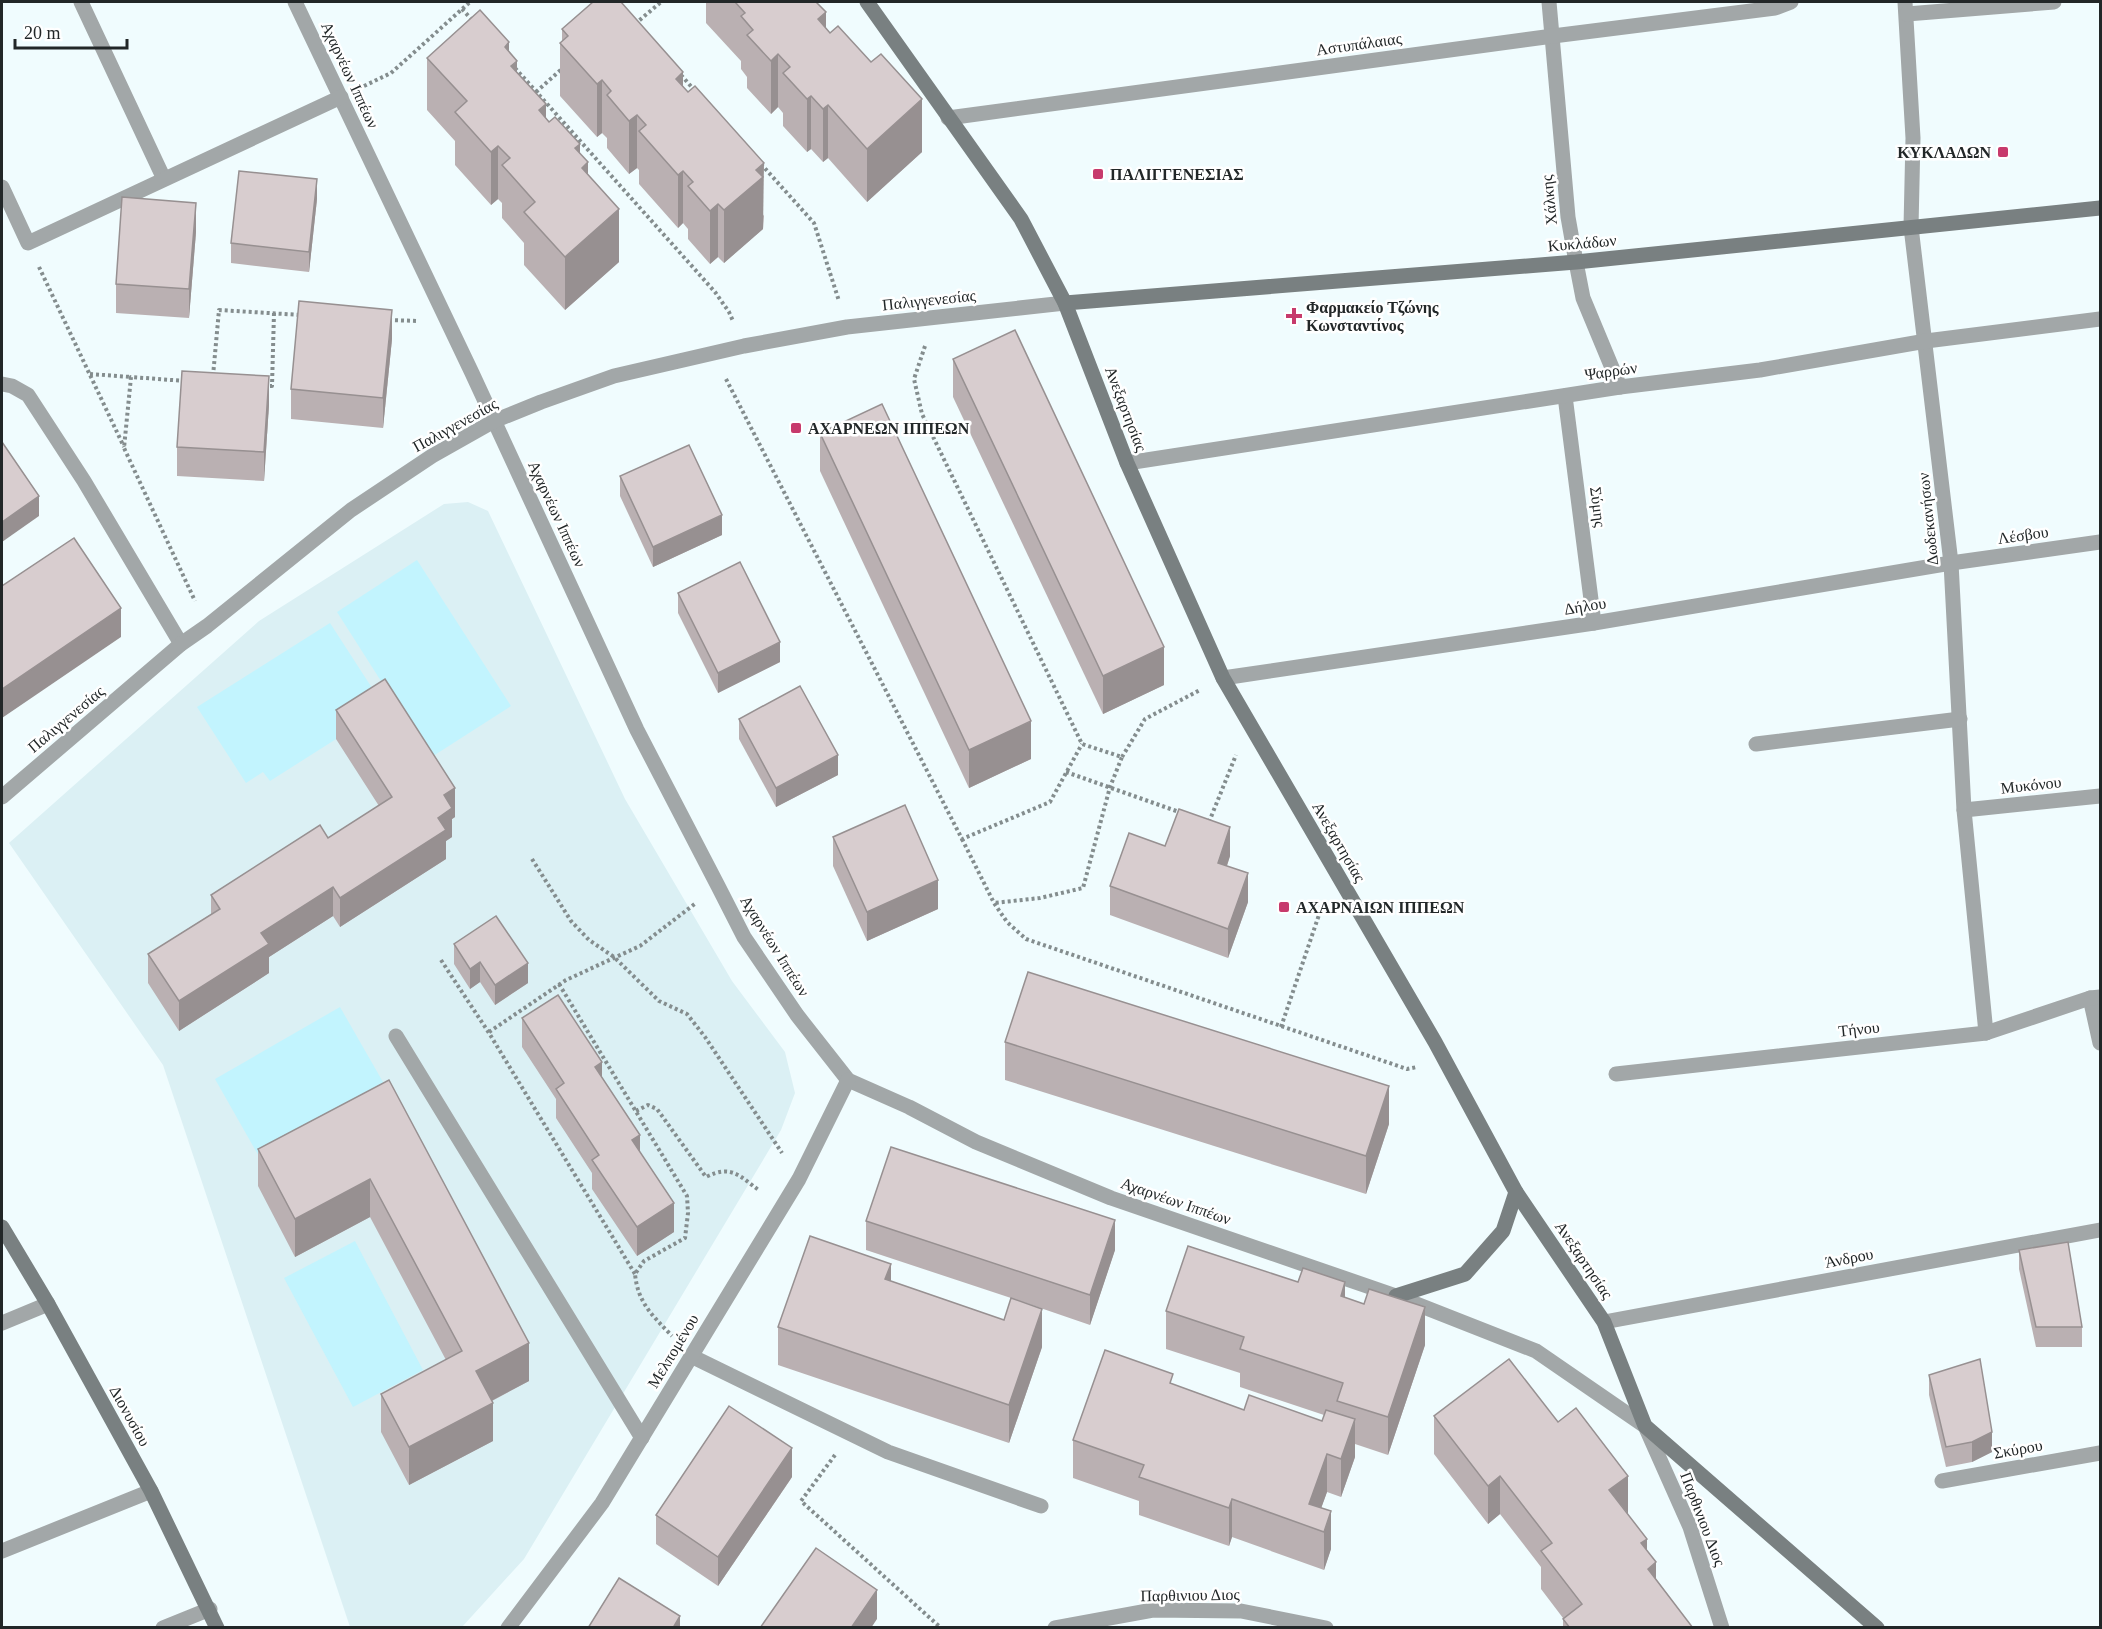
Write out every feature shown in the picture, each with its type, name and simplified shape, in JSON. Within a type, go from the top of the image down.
[{"type":"street","points":[[81,2],[164,179]]},
{"type":"street","name":"Αχαρνέων Ιππέων","points":[[295,2],[448,323],[637,729],[744,938],[796,1015],[848,1080],[909,1107],[976,1142],[1111,1198],[1396,1296],[1536,1351],[1645,1426]]},
{"type":"street","name":"Ανεξαρτησίας","points":[[867,2],[1021,219],[1065,303],[1127,463],[1223,678],[1434,1042],[1516,1192],[1604,1322],[1645,1426],[1877,1628]]},
{"type":"street","name":"Χάλκης","points":[[1549,2],[1568,217],[1576,262],[1583,298],[1620,387]]},
{"type":"street","name":"Αστυπάλαιας","points":[[948,118],[1775,8],[1791,2]]},
{"type":"street","points":[[1906,8],[2054,2]]},
{"type":"street","name":"Δωδεκανήσων","points":[[1906,8],[1913,138],[1911,227],[1951,563],[1964,810],[1986,1033]]},
{"type":"street","points":[[2,187],[28,243],[341,97]]},
{"type":"street","name":"Κυκλάδων","points":[[1065,303],[1576,262],[2100,208]]},
{"type":"street","name":"Παλιγγενεσίας","points":[[2,797],[181,644],[207,626],[351,510],[432,456],[494,421],[614,376],[744,346],[847,327],[1065,303]]},
{"type":"street","name":"Ψαρρών","points":[[1127,463],[1620,387],[1760,370],[1926,341],[2100,319]]},
{"type":"street","points":[[2,384],[12,386],[28,395],[84,481],[181,644]]},
{"type":"street","name":"Σύμης","points":[[1565,396],[1594,623]]},
{"type":"street","name":"Λέσβου","points":[[1951,563],[2100,542]]},
{"type":"street","name":"Δήλου","points":[[1223,678],[1594,623],[1951,563]]},
{"type":"street","points":[[1756,744],[1960,719]]},
{"type":"street","name":"Μυκόνου","points":[[1964,810],[2100,796]]},
{"type":"street","points":[[2095,997],[2100,1042]]},
{"type":"street","name":"Τήνου","points":[[1616,1074],[1986,1033],[2095,997]]},
{"type":"street","points":[[396,1036],[642,1438]]},
{"type":"street","name":"Μελπομένου","points":[[508,1628],[602,1503],[799,1179],[848,1080]]},
{"type":"street","points":[[1396,1296],[1465,1274],[1503,1231],[1516,1192]]},
{"type":"street","name":"Διονυσίου","points":[[2,1227],[48,1304],[151,1491],[210,1609],[217,1628]]},
{"type":"street","name":"Άνδρου","points":[[1604,1322],[2100,1230]]},
{"type":"street","points":[[2,1323],[48,1304]]},
{"type":"street","points":[[691,1356],[888,1452],[1041,1506]]},
{"type":"street","name":"Παρθινιου Διος","points":[[1645,1426],[1690,1527],[1722,1628]]},
{"type":"street","name":"Σκύρου","points":[[1942,1481],[2100,1453]]},
{"type":"street","points":[[2,1551],[151,1491]]},
{"type":"street","points":[[163,1628],[210,1609]]},
{"type":"street","name":"Παρθινιου Διος","points":[[1055,1628],[1164,1610],[1241,1611],[1326,1628]]},
{"type":"path","points":[[341,97],[391,73],[470,2]]},
{"type":"path","points":[[635,24],[661,2]]},
{"type":"path","points":[[462,9],[477,26]]},
{"type":"path","points":[[630,18],[643,33]]},
{"type":"path","points":[[536,92],[572,61]]},
{"type":"path","points":[[514,67],[715,292],[729,312],[744,346]]},
{"type":"path","points":[[674,67],[697,93]]},
{"type":"path","points":[[759,163],[814,223],[847,327]]},
{"type":"path","points":[[28,243],[207,626]]},
{"type":"path","points":[[213,383],[219,310],[309,315]]},
{"type":"path","points":[[260,386],[272,386],[274,313]]},
{"type":"path","points":[[935,317],[914,379],[922,414],[1082,744],[1122,758]]},
{"type":"path","points":[[379,319],[448,323]]},
{"type":"path","points":[[712,353],[994,903],[1007,922],[1026,939],[1407,1069],[1417,1068],[1434,1042]]},
{"type":"path","points":[[89,374],[189,381]]},
{"type":"path","points":[[124,448],[131,377]]},
{"type":"path","points":[[994,903],[1040,898],[1083,888],[1110,788],[1122,758],[1145,719],[1223,678]]},
{"type":"path","points":[[1198,819],[1210,823],[1249,723]]},
{"type":"path","points":[[962,839],[1050,801],[1082,744]]},
{"type":"path","points":[[1066,772],[1187,815]]},
{"type":"path","points":[[532,859],[571,921],[589,940],[614,957],[659,1001],[687,1014],[705,1036],[799,1179]]},
{"type":"path","points":[[1281,1027],[1334,870]]},
{"type":"path","points":[[489,1032],[559,984],[640,946],[718,886]]},
{"type":"path","points":[[441,960],[489,1032],[635,1274],[637,1292],[654,1317],[691,1356]]},
{"type":"path","points":[[559,984],[687,1196],[688,1213],[685,1238],[644,1261],[635,1274]]},
{"type":"path","points":[[636,1111],[648,1105],[657,1109],[706,1177],[719,1170],[732,1171],[782,1207]]},
{"type":"path","points":[[851,1434],[801,1502],[941,1628]]},
{"type":"shaded area","points":[[468,502],[488,511],[625,799],[732,981],[785,1052],[795,1093],[781,1130],[524,1559],[462,1627],[350,1627],[163,1065],[9,843],[259,621],[444,504]]},
{"type":"shaded area","points":[[417,560],[511,706],[430,758],[337,612]]},
{"type":"shaded area","points":[[330,623],[385,708],[270,781],[263,772],[246,783],[197,707]]},
{"type":"shaded area","points":[[340,1007],[387,1089],[261,1160],[215,1079]]},
{"type":"shaded area","points":[[355,1241],[423,1370],[353,1407],[284,1278]]},
{"type":"building","points":[[593,2],[621,2],[683,72],[676,79],[688,92],[695,86],[764,163],[756,170],[763,177],[724,210],[718,204],[710,211],[688,186],[693,182],[683,171],[678,175],[639,131],[646,125],[637,115],[629,121],[607,95],[611,91],[602,80],[597,84],[560,43],[568,36],[562,29]]},
{"type":"building","points":[[735,2],[816,2],[826,12],[818,19],[830,33],[838,26],[871,62],[881,54],[922,99],[867,149],[828,105],[823,109],[811,96],[807,99],[783,73],[790,67],[778,54],[771,61],[747,35],[753,30],[741,16],[745,13]]},
{"type":"building","points":[[480,10],[509,42],[505,47],[517,61],[511,66],[546,104],[539,110],[549,122],[555,117],[580,144],[575,148],[588,162],[582,168],[619,209],[565,257],[524,212],[535,202],[502,165],[510,158],[498,146],[491,152],[455,112],[467,101],[427,58]]},
{"type":"building","points":[[239,171],[317,179],[309,252],[231,243]]},
{"type":"building","points":[[122,197],[196,203],[189,289],[116,284]]},
{"type":"building","points":[[299,301],[392,310],[383,398],[291,389]]},
{"type":"building","points":[[1015,330],[1164,647],[1103,676],[953,359]]},
{"type":"building","points":[[182,371],[269,376],[264,452],[177,447]]},
{"type":"building","points":[[882,404],[1031,721],[969,750],[820,433]]},
{"type":"building","points":[[2,442],[39,496],[2,522]]},
{"type":"building","points":[[689,445],[722,515],[653,547],[620,476]]},
{"type":"building","points":[[74,538],[121,608],[2,689],[2,586]]},
{"type":"building","points":[[740,562],[780,642],[718,673],[678,593]]},
{"type":"building","points":[[385,679],[455,788],[444,795],[452,808],[438,818],[446,830],[340,898],[333,887],[261,933],[269,944],[179,1001],[148,954],[220,909],[211,895],[320,825],[328,838],[392,797],[336,710]]},
{"type":"building","points":[[800,686],[838,755],[776,788],[739,719]]},
{"type":"building","points":[[905,805],[938,880],[867,912],[833,837]]},
{"type":"building","points":[[1179,809],[1230,827],[1218,863],[1248,873],[1228,929],[1110,886],[1129,833],[1165,846]]},
{"type":"building","points":[[496,916],[528,963],[495,985],[480,962],[470,969],[454,944]]},
{"type":"building","points":[[1028,972],[1389,1086],[1366,1156],[1005,1042]]},
{"type":"building","points":[[558,995],[602,1062],[595,1067],[640,1135],[632,1140],[674,1203],[637,1227],[592,1160],[599,1155],[556,1089],[564,1083],[522,1018]]},
{"type":"building","points":[[389,1080],[529,1343],[476,1371],[493,1403],[409,1447],[381,1394],[462,1351],[370,1179],[295,1219],[258,1149]]},
{"type":"building","points":[[891,1147],[1115,1220],[1090,1295],[866,1221]]},
{"type":"building","points":[[810,1236],[891,1264],[885,1279],[1004,1320],[1011,1298],[1042,1309],[1009,1405],[778,1327]]},
{"type":"building","points":[[2068,1242],[2082,1327],[2036,1327],[2019,1250]]},
{"type":"building","points":[[1188,1246],[1298,1282],[1303,1268],[1345,1282],[1341,1296],[1364,1304],[1369,1289],[1425,1307],[1388,1417],[1337,1401],[1343,1383],[1240,1349],[1244,1337],[1166,1311]]},
{"type":"building","points":[[1105,1350],[1173,1374],[1170,1383],[1244,1410],[1249,1395],[1322,1421],[1326,1410],[1355,1419],[1341,1459],[1327,1454],[1309,1504],[1331,1511],[1324,1532],[1232,1499],[1229,1508],[1139,1477],[1144,1465],[1073,1440]]},
{"type":"building","points":[[1509,1359],[1558,1422],[1576,1408],[1628,1476],[1609,1490],[1647,1539],[1641,1543],[1656,1562],[1648,1569],[1693,1628],[1570,1628],[1563,1619],[1582,1604],[1541,1551],[1552,1543],[1500,1476],[1488,1486],[1434,1416]]},
{"type":"building","points":[[1980,1359],[1992,1432],[1972,1442],[1946,1447],[1929,1375]]},
{"type":"building","points":[[729,1406],[792,1448],[718,1557],[656,1515]]},
{"type":"building","points":[[816,1548],[877,1590],[851,1628],[760,1628]]},
{"type":"building","points":[[619,1578],[680,1616],[673,1628],[588,1628]]},
{"type":"place","name":"ΚΥΚΛΑΔΩΝ","points":[[2003,152]]},
{"type":"place","name":"ΠΑΛΙΓΓΕΝΕΣΙΑΣ","points":[[1098,174]]},
{"type":"place","name":"Φαρμακείο Τζώνης Κωνσταντίνος","points":[[1294,316]]},
{"type":"place","name":"ΑΧΑΡΝΕΩΝ ΙΠΠΕΩΝ","points":[[796,428]]},
{"type":"place","name":"ΑΧΑΡΝΑΙΩΝ ΙΠΠΕΩΝ","points":[[1284,907]]}]
